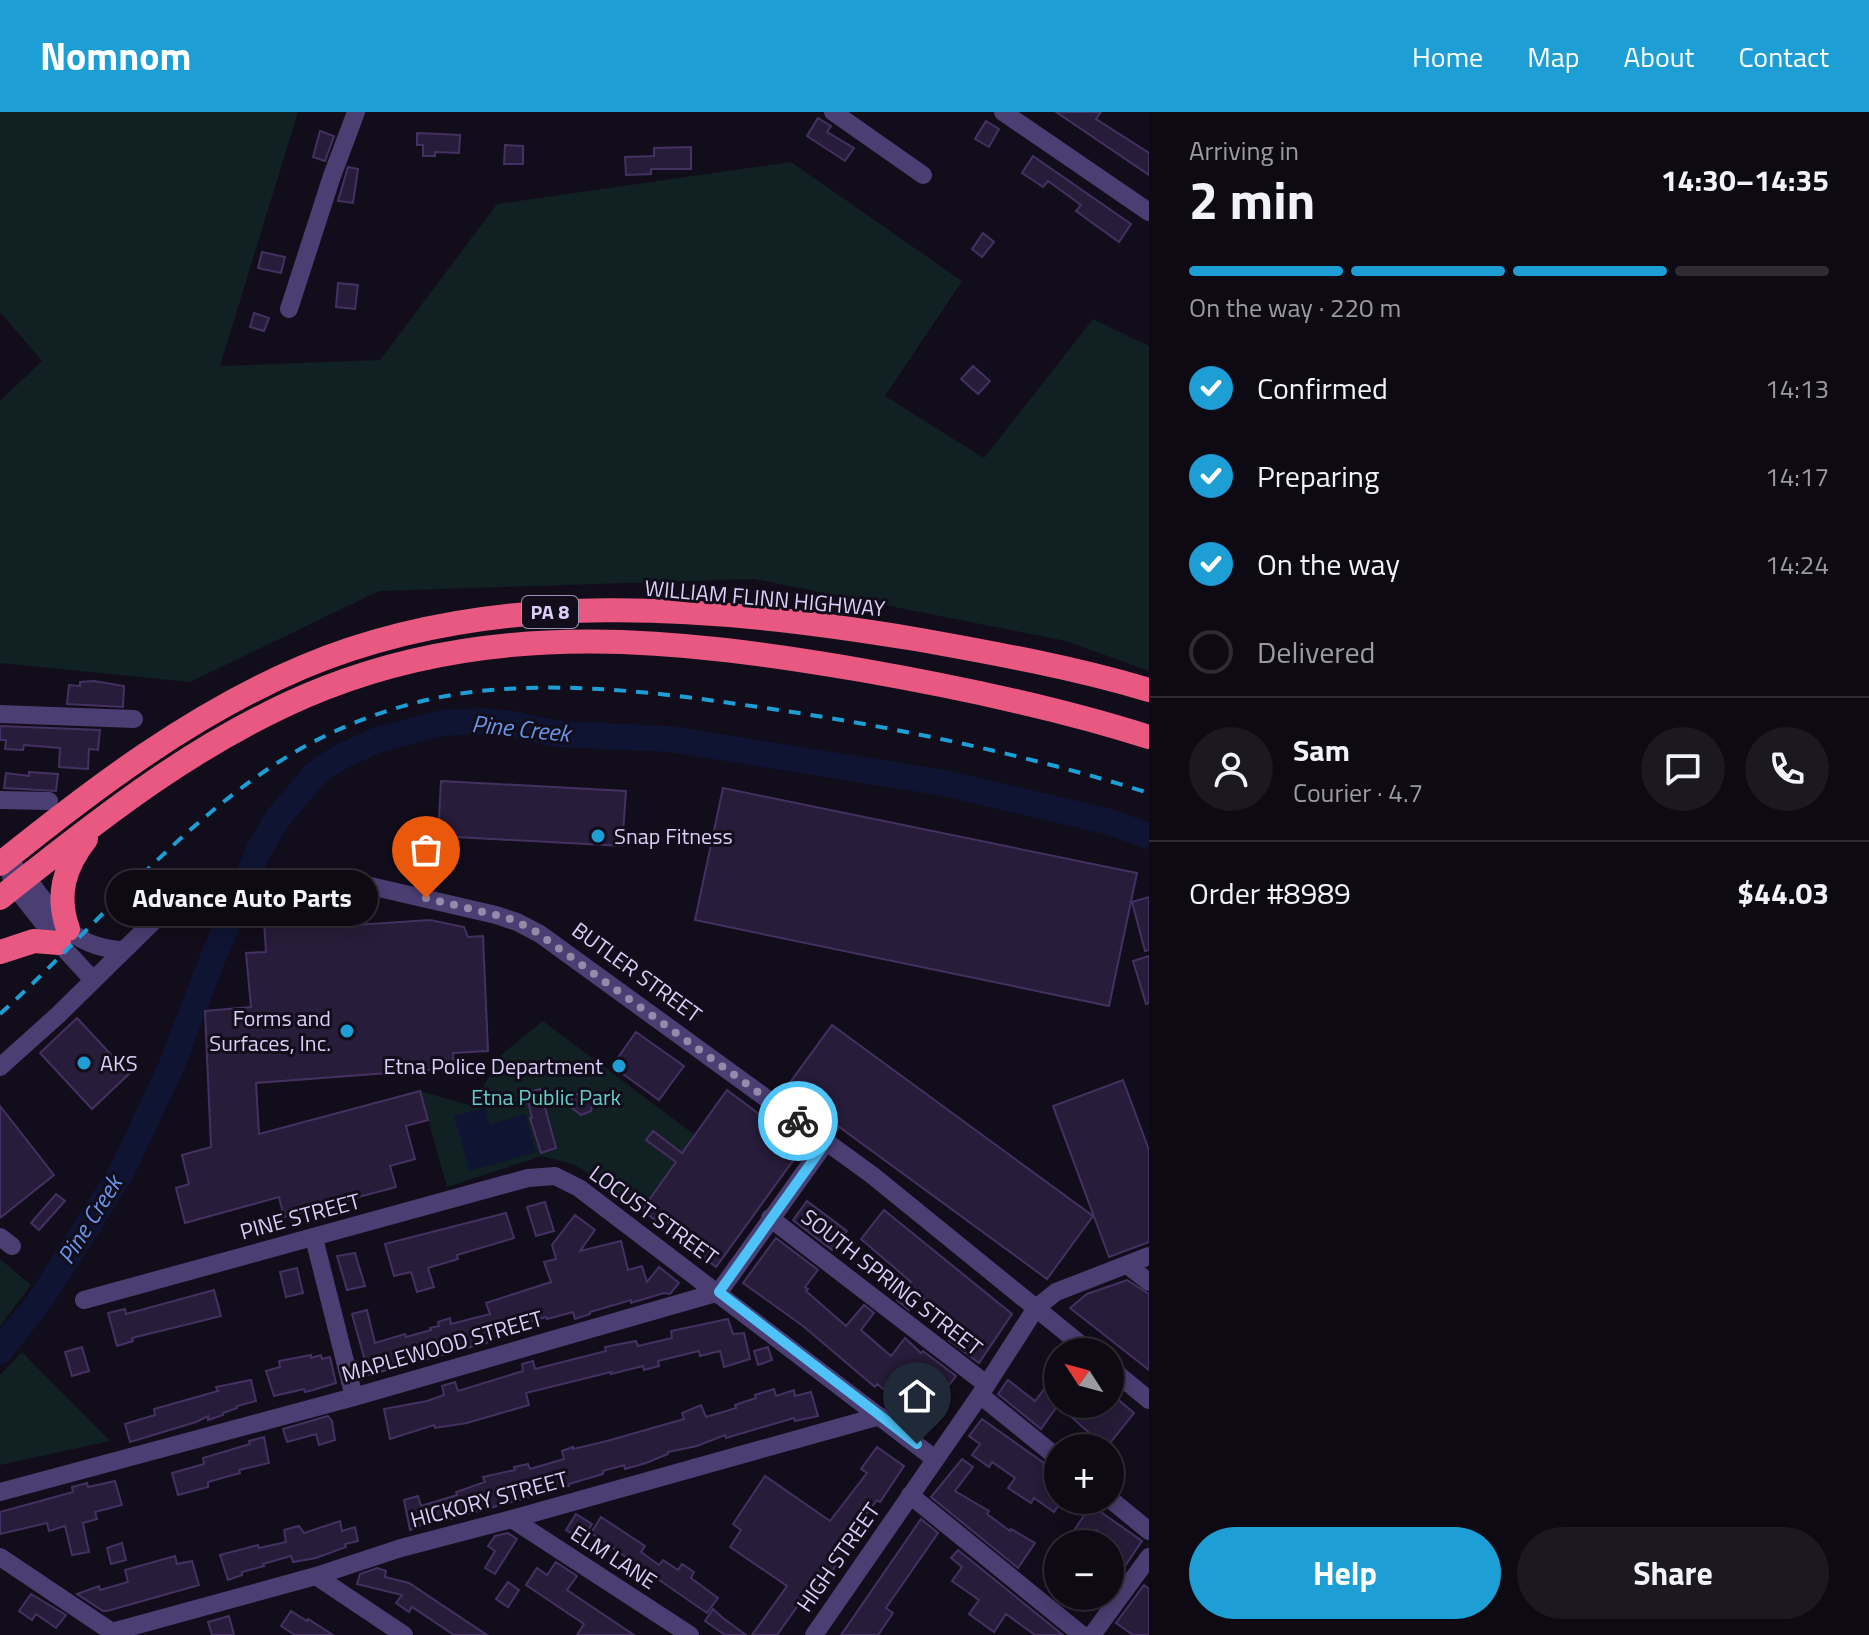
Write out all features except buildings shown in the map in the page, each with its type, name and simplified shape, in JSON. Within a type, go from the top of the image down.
[{"type":"highway","name":"WILLIAM FLINN HIGHWAY","points":[[2,860],[147,753],[241,697],[334,655],[396,636],[456,623],[517,615],[603,611],[740,617],[877,633],[981,651],[1149,690]]},
{"type":"highway","name":"PA 8","points":[[14,887],[104,818],[218,740],[298,700],[359,676],[406,663],[516,643],[624,641],[812,662],[983,693],[1149,737]]},
{"type":"highway","points":[[0,952],[63,936],[61,904],[65,874],[82,843],[104,818]]},
{"type":"street","points":[[289,309],[356,112]]},
{"type":"street","points":[[833,112],[923,175]]},
{"type":"street","points":[[1003,112],[1149,212]]},
{"type":"street","points":[[0,714],[134,719]]},
{"type":"street","points":[[0,800],[49,801]]},
{"type":"street","points":[[2,860],[14,887],[63,936],[93,980]]},
{"type":"street","name":"BUTLER STREET","points":[[0,1067],[176,901],[218,886],[274,878],[319,876],[358,881],[496,915],[525,925],[888,1187],[1073,1338]]},
{"type":"street","points":[[63,936],[79,939],[93,947],[124,950]]},
{"type":"street","points":[[719,1292],[826,1142]]},
{"type":"street","name":"LOCUST STREET","points":[[528,1178],[555,1176],[579,1188],[935,1459]]},
{"type":"street","name":"PINE STREET","points":[[84,1300],[528,1178]]},
{"type":"street","name":"SOUTH SPRING STREET","points":[[770,1218],[983,1390]]},
{"type":"street","points":[[314,1238],[354,1397]]},
{"type":"street","points":[[1036,1308],[1056,1292],[1149,1256]]},
{"type":"street","points":[[1127,1265],[1149,1282]]},
{"type":"street","name":"MAPLEWOOD STREET","points":[[0,1492],[354,1397],[719,1292]]},
{"type":"street","name":"HIGH STREET","points":[[814,1635],[1036,1308]]},
{"type":"street","points":[[1124,1379],[1149,1400]]},
{"type":"street","points":[[983,1390],[1044,1445]]},
{"type":"street","name":"HICKORY STREET","points":[[0,1557],[112,1632],[316,1576],[401,1548],[880,1416]]},
{"type":"street","points":[[910,1495],[1082,1635]]},
{"type":"street","points":[[1124,1510],[1149,1531]]},
{"type":"street","name":"ELM LANE","points":[[512,1519],[690,1635]]},
{"type":"street","points":[[1092,1635],[1149,1557]]},
{"type":"street","points":[[316,1576],[404,1635]]},
{"type":"green space","points":[[0,112],[298,112],[220,366],[380,360],[497,204],[791,162],[962,281],[885,396],[984,458],[1093,319],[1149,346],[1149,671],[1066,641],[754,579],[379,591],[190,682],[0,663],[0,401],[42,361],[0,312]]},
{"type":"green space","name":"Etna Public Park","points":[[543,1021],[695,1135],[642,1210],[575,1165],[542,1156],[447,1187],[420,1091],[472,1106],[502,1054]]},
{"type":"green space","points":[[0,1259],[31,1285],[0,1326]]},
{"type":"green space","points":[[22,1352],[110,1441],[0,1465],[0,1375]]},
{"type":"water","points":[[485,1108],[490,1125],[525,1114],[536,1152],[470,1171],[454,1116]]},
{"type":"waterway","name":"Pine Creek","points":[[0,1351],[41,1299],[121,1173],[171,1067],[258,852],[277,819],[316,773],[340,757],[377,740],[442,723],[483,721],[559,734],[670,739],[944,783],[1106,821],[1149,836]]},
{"type":"railway","points":[[0,1014],[176,843],[250,781],[331,733],[374,715],[441,697],[498,689],[566,688],[703,699],[945,740],[1048,764],[1149,793]]},
{"type":"way so far","points":[[426,898],[508,918],[532,929],[798,1121]]},
{"type":"place","name":"Snap Fitness","points":[[598,836]]},
{"type":"place","name":"Advance Auto Parts","points":[[426,898]]},
{"type":"place","name":"Forms and Surfaces, Inc.","points":[[347,1031]]},
{"type":"place","name":"AKS","points":[[84,1063]]},
{"type":"place","name":"Etna Police Department","points":[[619,1066]]},
{"type":"route","points":[[798,1121],[826,1142],[719,1292],[917,1444]]}]
